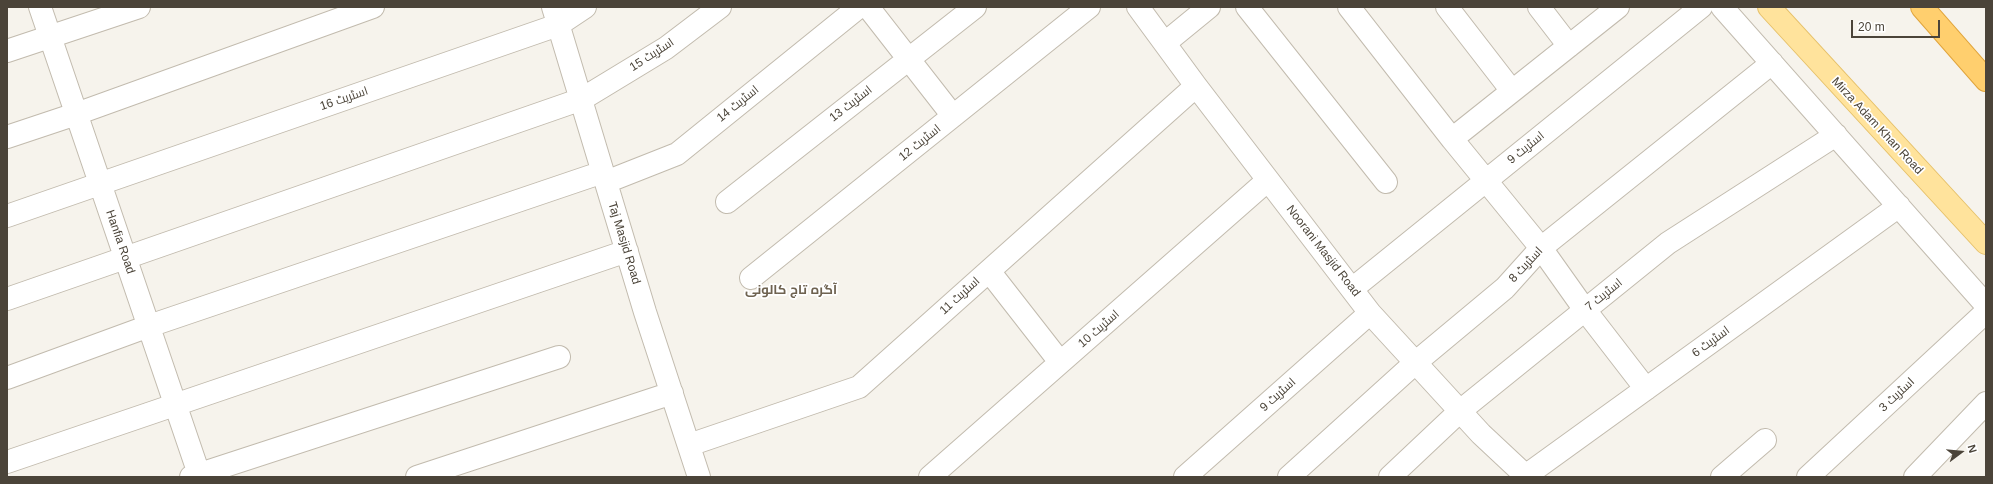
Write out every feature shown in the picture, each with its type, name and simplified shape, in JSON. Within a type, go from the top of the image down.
[{"type":"highway","points":[[1922,7],[1986,80]]},
{"type":"main road","name":"Mirza Adam Khan Road","points":[[1769,7],[1986,243]]},
{"type":"street","name":"Hanfia Road","points":[[40,7],[149,326],[197,476]]},
{"type":"street","points":[[7,52],[139,7]]},
{"type":"street","points":[[7,137],[76,114],[373,7]]},
{"type":"street","name":"اسٹریٹ 16","points":[[7,216],[556,16],[585,7]]},
{"type":"street","name":"اسٹریٹ 15","points":[[7,299],[582,99],[666,48],[720,7]]},
{"type":"street","name":"اسٹریٹ 14","points":[[7,378],[149,326],[677,154],[859,7]]},
{"type":"street","points":[[868,7],[953,116]]},
{"type":"street","name":"اسٹریٹ 13","points":[[727,202],[975,7]]},
{"type":"street","name":"اسٹریٹ 12","points":[[751,278],[1089,7]]},
{"type":"street","name":"Noorani Masjid Road","points":[[1138,7],[1196,86],[1370,313],[1481,434],[1526,476]]},
{"type":"street","points":[[1165,43],[1209,7]]},
{"type":"street","points":[[1247,7],[1386,182]]},
{"type":"street","points":[[1349,7],[1452,139],[1542,248],[1586,310],[1646,389]]},
{"type":"street","points":[[1447,7],[1512,91]]},
{"type":"street","points":[[1539,7],[1569,46]]},
{"type":"street","points":[[1452,139],[1618,7]]},
{"type":"street","name":"اسٹریٹ 9","points":[[1352,289],[1701,7]]},
{"type":"street","points":[[1722,7],[1986,305]]},
{"type":"street","name":"Taj Masjid Road","points":[[556,16],[582,99],[604,177],[699,477]]},
{"type":"street","name":"اسٹریٹ 8","points":[[1289,477],[1415,362],[1505,288],[1542,248],[1772,63]]},
{"type":"street","name":"اسٹریٹ 11","points":[[688,445],[859,387],[1196,86]]},
{"type":"street","name":"اسٹریٹ 7","points":[[1390,477],[1460,411],[1668,243],[1836,135]]},
{"type":"street","name":"اسٹریٹ 10","points":[[930,477],[1268,180]]},
{"type":"street","name":"اسٹریٹ 6","points":[[1526,476],[1899,206]]},
{"type":"street","points":[[7,462],[627,251]]},
{"type":"street","points":[[989,271],[1060,362]]},
{"type":"street","name":"اسٹریٹ 3","points":[[1808,477],[1986,312]]},
{"type":"street","name":"اسٹریٹ 9","points":[[1185,477],[1370,313]]},
{"type":"street","points":[[197,476],[559,358]]},
{"type":"street","points":[[417,477],[672,393]]},
{"type":"street","points":[[1916,477],[1986,403]]},
{"type":"street","points":[[1722,477],[1765,440]]},
{"type":"district","name":"آگرہ تاج کالونی","points":[[791,290]]}]
